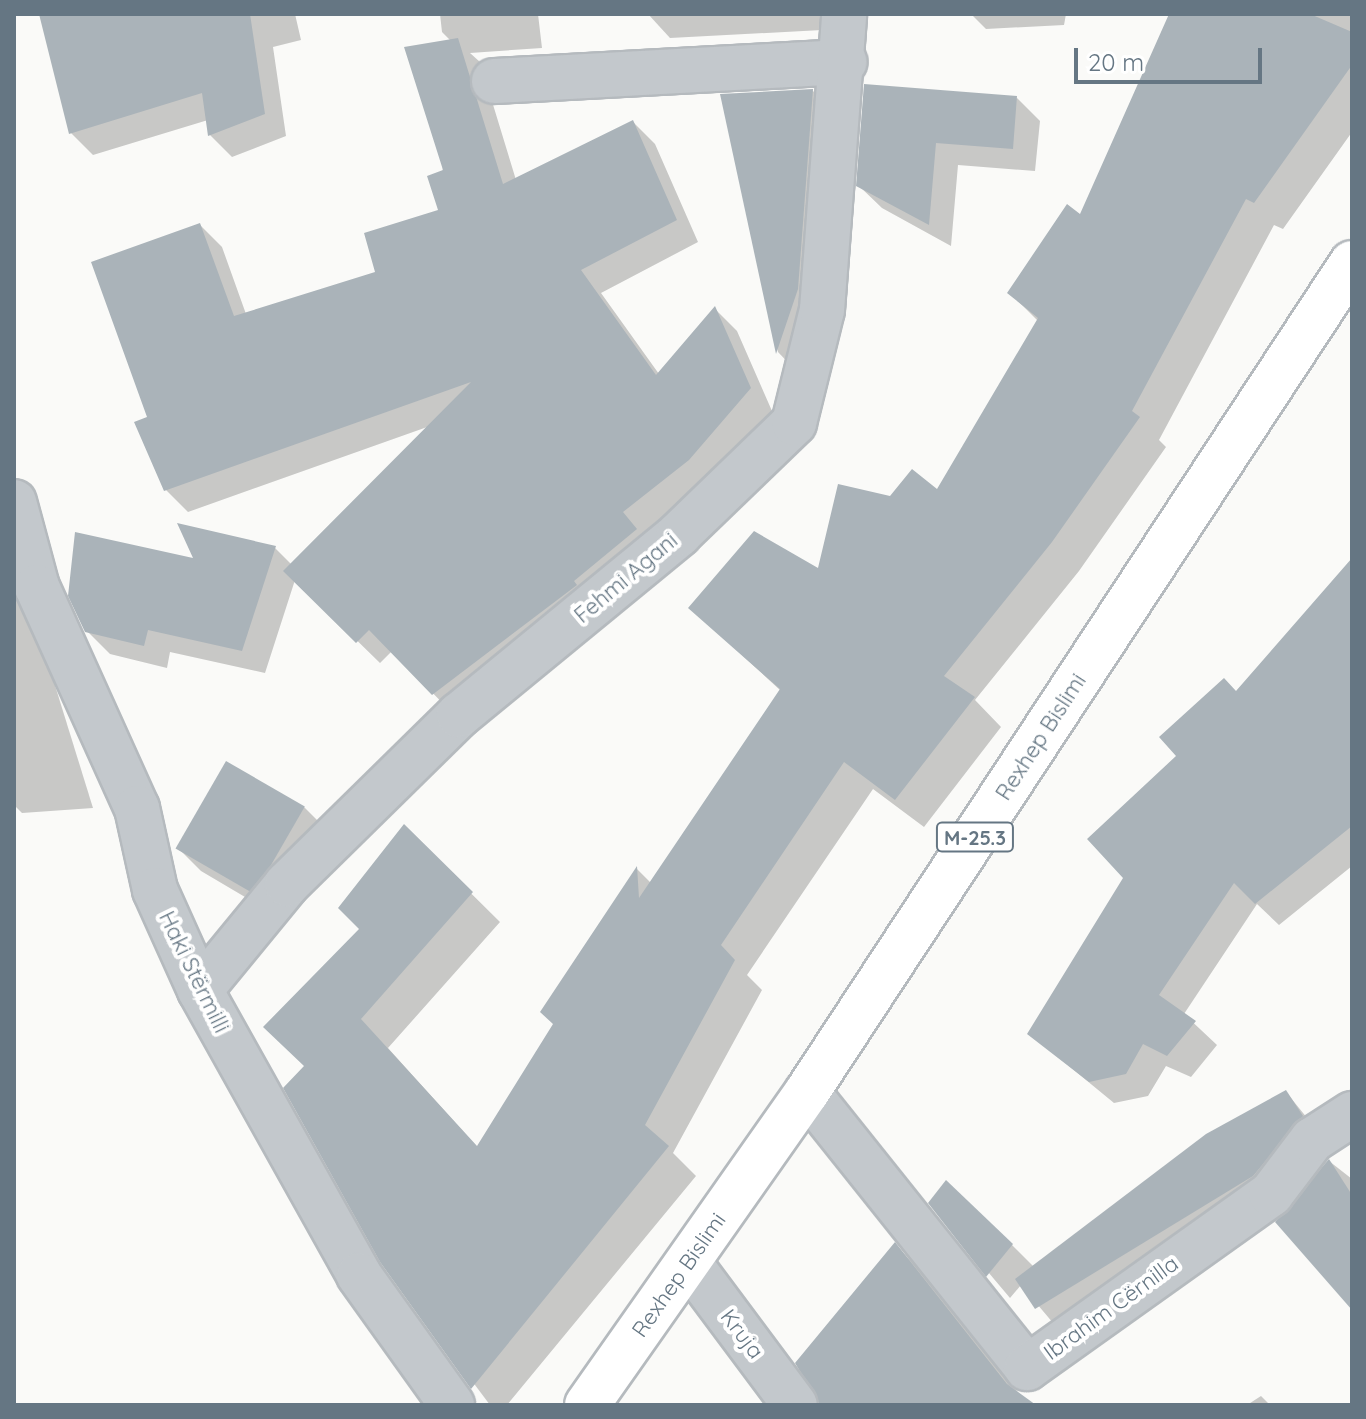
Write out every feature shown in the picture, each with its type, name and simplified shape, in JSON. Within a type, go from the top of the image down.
[{"type":"main road","name":"Rexhep Bislimi","points":[[587,1405],[807,1092],[1352,263]]},
{"type":"street","name":"Fehmi Agani","points":[[200,990],[287,884],[459,715],[679,534],[794,423],[822,310],[844,62],[844,14]]},
{"type":"street","points":[[494,81],[844,62]]},
{"type":"street","name":"Haki Stërmilli","points":[[14,502],[37,587],[137,808],[155,890],[200,990],[359,1275],[452,1405]]},
{"type":"street","name":"Ibrahim Cërnilla","points":[[807,1092],[1027,1368],[1271,1194],[1312,1140],[1352,1114]]},
{"type":"street","name":"Kruja","points":[[689,1263],[795,1405]]},
{"type":"building","points":[[39,14],[250,14],[265,114],[208,136],[202,93],[69,134]]},
{"type":"building","points":[[1169,14],[1310,14],[1352,32],[1352,65],[1254,203],[1246,199],[1132,411],[1140,417],[1052,542],[944,676],[975,697],[895,800],[844,762],[721,945],[735,960],[645,1125],[669,1146],[471,1389],[380,1262],[283,1088],[304,1066],[263,1027],[359,929],[338,908],[404,824],[473,892],[361,1019],[477,1146],[553,1024],[540,1012],[637,866],[639,898],[780,689],[688,608],[754,531],[818,568],[838,484],[890,496],[912,469],[937,489],[1038,318],[1007,293],[1067,204],[1080,214]]},
{"type":"building","points":[[458,38],[503,184],[633,120],[677,220],[581,270],[656,375],[715,306],[751,388],[689,460],[623,512],[637,529],[574,581],[577,585],[432,695],[369,630],[356,643],[283,571],[471,382],[164,491],[134,422],[147,417],[91,262],[200,223],[234,316],[375,272],[364,233],[438,210],[427,176],[443,170],[404,47]]},
{"type":"building","points":[[864,84],[1017,96],[1013,149],[936,143],[929,225],[856,186]]},
{"type":"building","points":[[813,89],[798,289],[776,354],[720,94]]},
{"type":"building","points":[[177,523],[276,546],[242,651],[148,630],[144,646],[85,632],[68,596],[75,532],[193,558]]},
{"type":"building","points":[[1352,558],[1352,826],[1255,904],[1234,883],[1159,995],[1196,1021],[1167,1056],[1143,1044],[1126,1074],[1089,1082],[1027,1034],[1123,878],[1087,839],[1176,756],[1159,737],[1224,678],[1236,691]]},
{"type":"building","points":[[226,761],[305,806],[254,894],[176,848]]},
{"type":"building","points":[[1286,1090],[1303,1116],[1253,1176],[1035,1309],[1015,1279],[1206,1134]]},
{"type":"building","points":[[1329,1159],[1352,1195],[1352,1310],[1275,1222]]},
{"type":"building","points":[[946,1180],[1013,1244],[986,1277],[928,1203]]},
{"type":"building","points":[[895,1242],[1007,1384],[1036,1405],[820,1405],[795,1363]]}]
